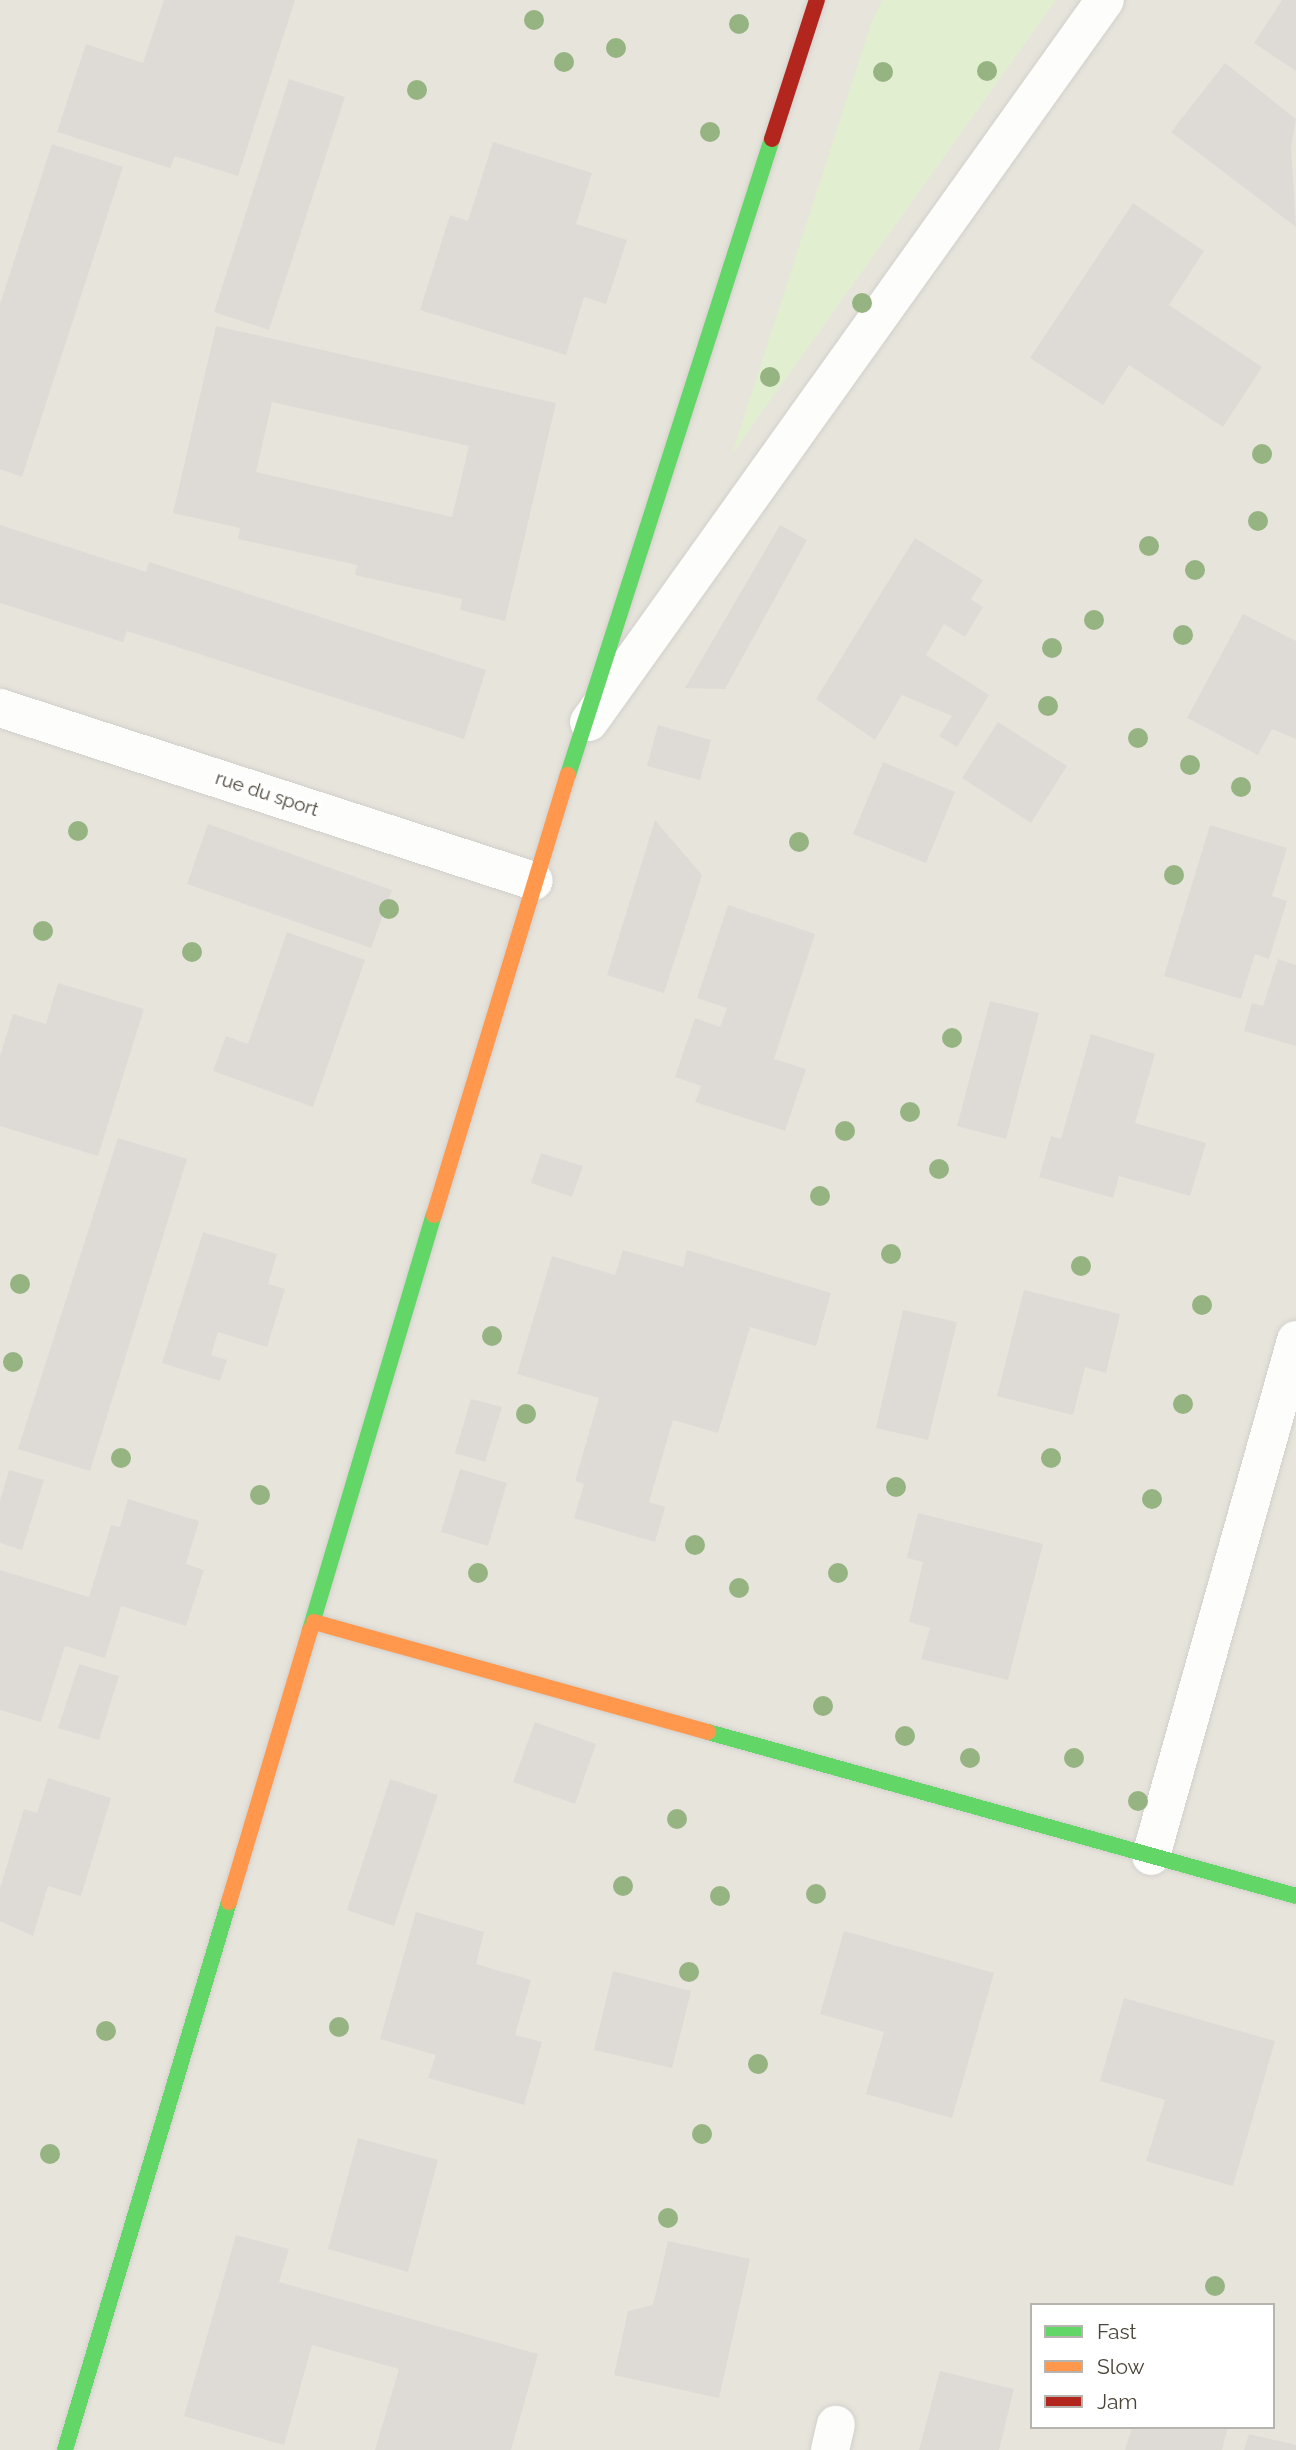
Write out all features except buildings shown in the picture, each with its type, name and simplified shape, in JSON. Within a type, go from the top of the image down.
[{"type":"main road","points":[[65,2450],[534,881],[817,0]]},
{"type":"main road","points":[[314,1622],[1296,1896]]},
{"type":"street","points":[[579,736],[1105,0]]},
{"type":"street","name":"rue du sport","points":[[0,708],[534,881]]},
{"type":"street","points":[[1151,1856],[1296,1340]]},
{"type":"shaded area","points":[[0,0],[1296,0],[1296,2450],[0,2450]]},
{"type":"green space","points":[[882,0],[1056,0],[732,454],[871,24]]},
{"type":"traffic: fast","points":[[568,775],[772,139]]},
{"type":"traffic: fast","points":[[310,1630],[434,1215]]},
{"type":"traffic: fast","points":[[708,1732],[1296,1896]]},
{"type":"traffic: fast","points":[[65,2450],[229,1902]]},
{"type":"traffic: slow","points":[[434,1215],[568,775]]},
{"type":"traffic: slow","points":[[314,1622],[708,1732]]},
{"type":"traffic: slow","points":[[229,1902],[310,1630]]},
{"type":"traffic: jam","points":[[772,139],[817,0]]}]
